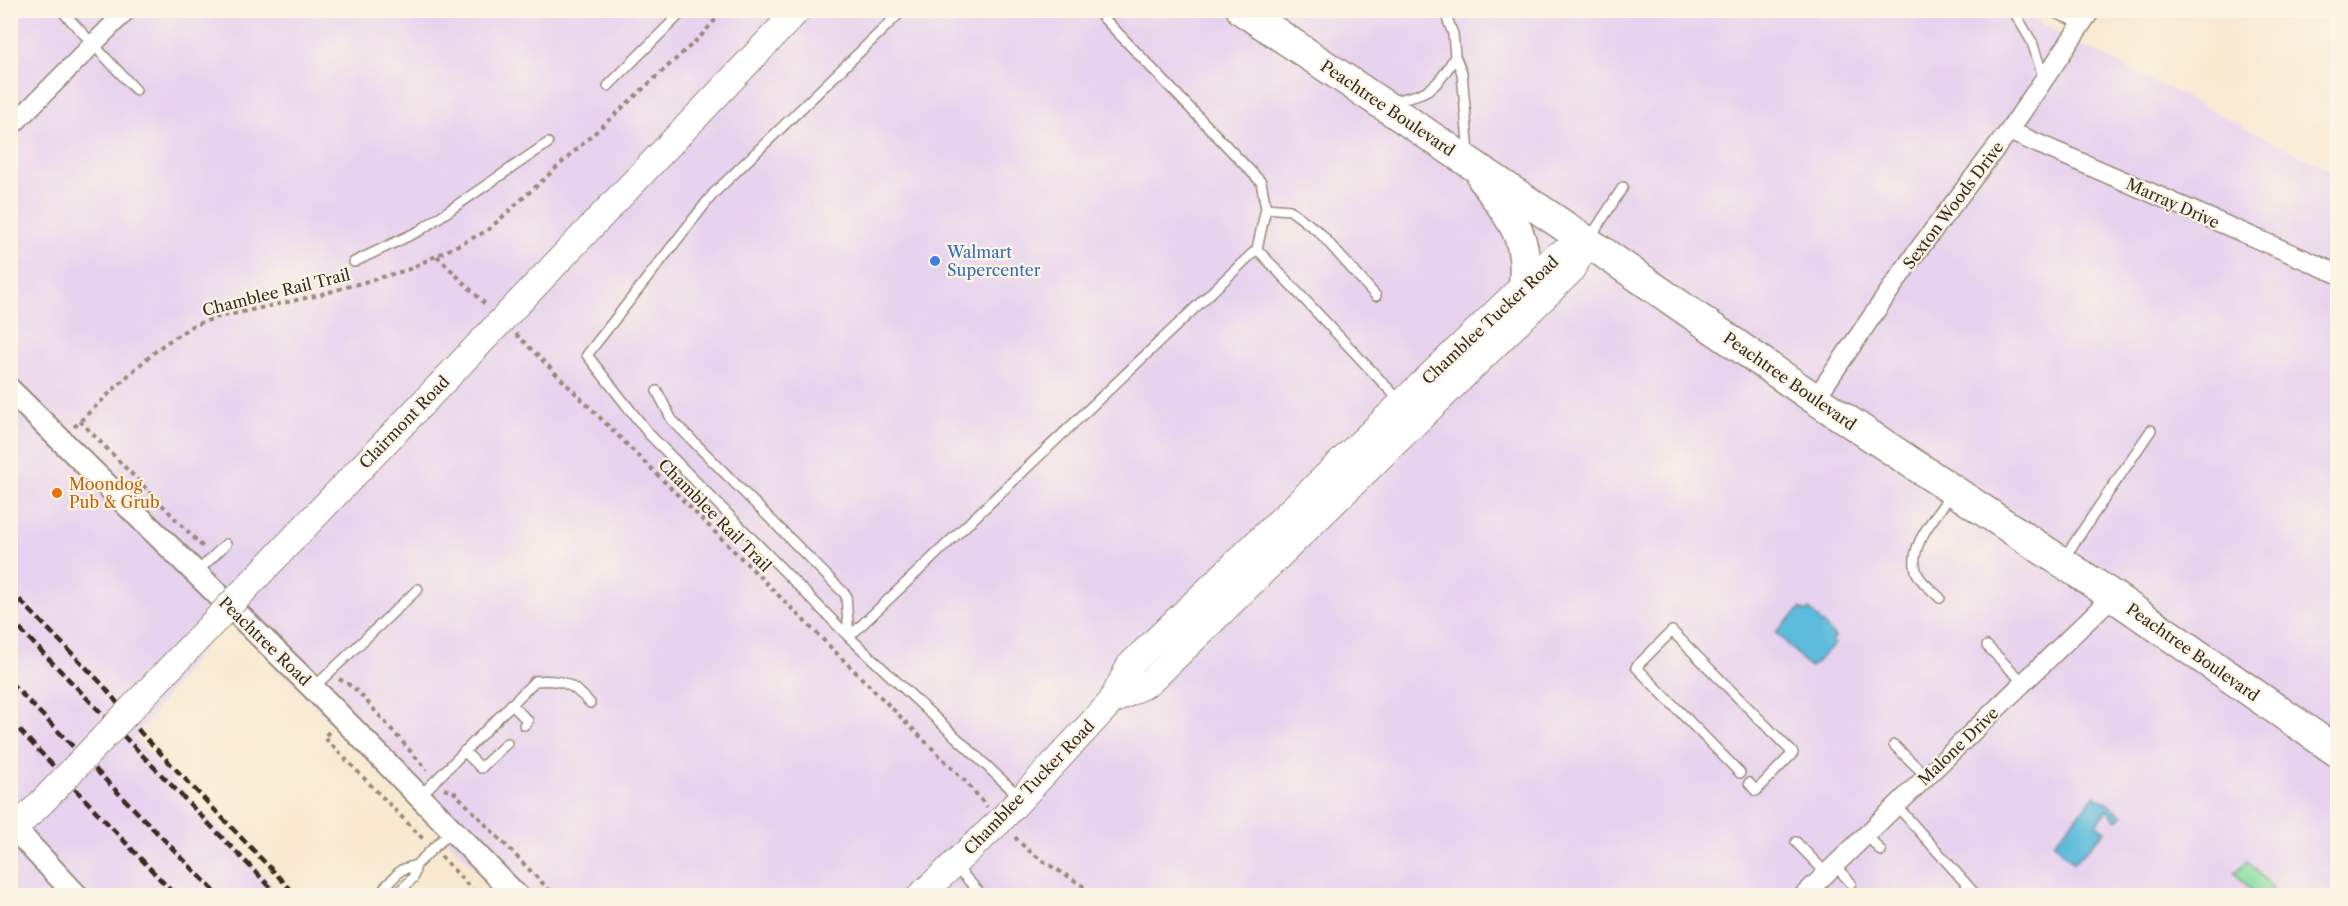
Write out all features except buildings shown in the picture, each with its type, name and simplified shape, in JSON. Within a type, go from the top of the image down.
[{"type":"highway","name":"Peachtree Boulevard","points":[[1242,10],[1588,242],[1815,399],[2113,596],[2337,752]]},
{"type":"highway","points":[[1472,165],[1514,223],[1523,241],[1526,266],[1524,285]]},
{"type":"main road","name":"Clairmont Road","points":[[12,828],[42,802],[798,10]]},
{"type":"main road","name":"Chamblee Tucker Road","points":[[920,896],[1001,820],[1111,702],[1130,665],[1524,285],[1556,256],[1588,242]]},
{"type":"main road","name":"Chamblee Tucker Road","points":[[1111,702],[1150,682],[1570,272],[1588,242]]},
{"type":"street","points":[[10,128],[127,10]]},
{"type":"street","name":"Sexton Woods Drive","points":[[1815,399],[1915,254],[2009,131],[2087,17]]},
{"type":"street","name":"Marray Drive","points":[[2009,131],[2337,274]]},
{"type":"street","name":"Peachtree Road","points":[[10,390],[313,688],[516,896]]},
{"type":"street","name":"Malone Drive","points":[[1803,896],[2113,596]]},
{"type":"street","points":[[12,828],[77,896]]},
{"type":"lane","points":[[61,10],[136,90]]},
{"type":"lane","points":[[608,86],[684,10]]},
{"type":"lane","points":[[903,10],[713,194],[587,355],[649,434],[849,637],[1021,798]]},
{"type":"lane","points":[[849,637],[1257,249],[1266,208],[1261,182],[1096,10]]},
{"type":"lane","points":[[1444,10],[1453,34],[1455,56],[1462,74],[1472,165]]},
{"type":"lane","points":[[2013,10],[2032,42],[2044,79]]},
{"type":"lane","points":[[2049,10],[2087,17]]},
{"type":"lane","points":[[1380,102],[1408,98],[1433,88],[1446,73],[1455,56]]},
{"type":"lane","points":[[354,262],[419,231],[548,142]]},
{"type":"lane","points":[[1588,242],[1623,187]]},
{"type":"lane","points":[[1266,208],[1290,210],[1319,232],[1376,296]]},
{"type":"lane","points":[[1257,249],[1401,403]]},
{"type":"lane","points":[[657,391],[672,420],[846,595],[849,637]]},
{"type":"lane","points":[[2061,562],[2151,429]]},
{"type":"lane","points":[[1940,598],[1918,576],[1913,559],[1916,546],[1953,491]]},
{"type":"lane","points":[[196,573],[226,544]]},
{"type":"lane","points":[[313,688],[418,589]]},
{"type":"lane","points":[[1740,773],[1636,667],[1672,631],[1793,753],[1756,791],[1749,783]]},
{"type":"lane","points":[[1987,645],[2023,682]]},
{"type":"lane","points":[[420,796],[535,681],[557,679],[578,690],[590,704]]},
{"type":"lane","points":[[512,704],[528,721],[524,725]]},
{"type":"lane","points":[[464,751],[481,768],[507,743]]},
{"type":"lane","points":[[1894,745],[1926,776]]},
{"type":"lane","points":[[1896,805],[1977,896]]},
{"type":"lane","points":[[383,896],[385,887],[401,870],[416,865],[452,830]]},
{"type":"lane","points":[[1866,834],[1881,851]]},
{"type":"lane","points":[[1796,842],[1851,883]]},
{"type":"lane","points":[[954,864],[983,896]]},
{"type":"lane","points":[[395,896],[413,878],[416,865]]},
{"type":"path","name":"Chamblee Rail Trail","points":[[80,421],[163,345],[192,326],[215,318],[315,296],[407,270],[487,231],[700,37],[724,10]]},
{"type":"path","points":[[437,255],[493,311]]},
{"type":"path","name":"Chamblee Rail Trail","points":[[509,327],[967,783],[974,793]]},
{"type":"path","points":[[363,697],[422,763]]},
{"type":"path","points":[[324,737],[422,838]]},
{"type":"path","points":[[446,791],[455,793],[555,896]]},
{"type":"path","points":[[1020,842],[1033,854],[1080,883],[1096,896]]},
{"type":"path","points":[[443,858],[478,896]]},
{"type":"shaded area","points":[[11,11],[2022,11],[2058,33],[2337,174],[2337,895],[501,895],[227,615],[135,738],[281,895],[11,895]]},
{"type":"green space","points":[[2247,861],[2273,888],[2267,895],[2256,895],[2235,873]]},
{"type":"water","points":[[1801,608],[1806,612],[1809,609],[1835,637],[1832,641],[1835,644],[1810,668],[1776,632]]},
{"type":"water","points":[[2095,795],[2123,815],[2117,820],[2107,810],[2097,824],[2105,831],[2074,863],[2054,843]]},
{"type":"railway","points":[[10,590],[103,685],[141,733],[297,896]]},
{"type":"railway","points":[[10,619],[279,896]]},
{"type":"railway","points":[[10,682],[219,896]]},
{"type":"railway","points":[[10,720],[176,896]]},
{"type":"place","name":"Walmart Supercenter","points":[[935,261]]},
{"type":"place","name":"Moondog Pub & Grub","points":[[57,493]]}]
